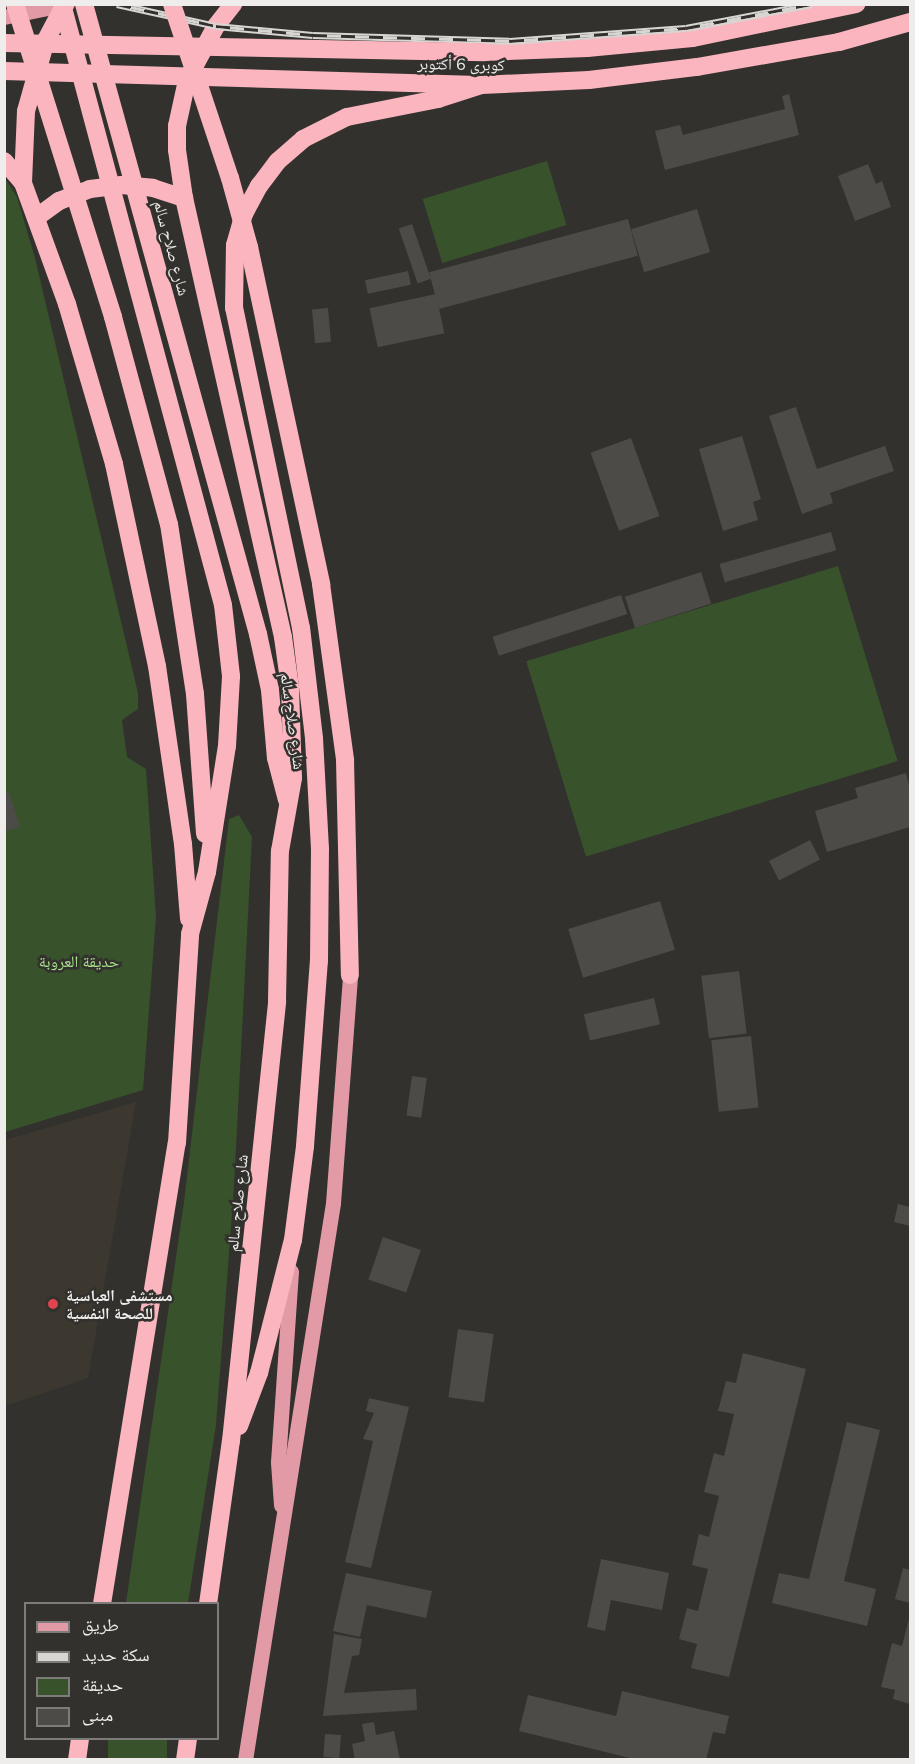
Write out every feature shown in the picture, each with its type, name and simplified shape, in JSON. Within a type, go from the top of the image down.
[{"type":"highway","points":[[15,4],[113,317],[169,524],[195,694],[207,872]]},
{"type":"highway","name":"شارع صلاح سالم","points":[[84,4],[258,634],[270,690],[276,758],[290,810],[280,851],[277,1001],[231,1441],[208,1602]]},
{"type":"highway","points":[[172,4],[230,178],[249,247],[321,584],[346,772],[350,975]]},
{"type":"highway","points":[[233,4],[196,58],[181,103],[177,150],[184,198],[284,637],[292,710],[290,810]]},
{"type":"highway","name":"كوبرى 6 أكتوبر","points":[[4,43],[485,52],[552,50],[693,38],[856,4]]},
{"type":"highway","points":[[23,183],[26,111],[46,40],[64,5]]},
{"type":"highway","points":[[64,5],[223,604],[229,641],[230,712],[207,872],[190,934]]},
{"type":"highway","name":"كوبرى 6 أكتوبر","points":[[4,71],[481,85],[589,80],[697,68],[839,42],[910,22]]},
{"type":"highway","points":[[231,1441],[259,1373],[293,1240],[305,1146],[320,961],[315,757],[301,628],[234,308],[236,245],[244,214],[259,186],[278,160],[303,139],[347,117],[438,99],[481,85]]},
{"type":"highway","points":[[4,160],[23,183],[38,217],[92,384],[144,602],[176,789],[190,934],[177,1143],[102,1602]]},
{"type":"highway","points":[[38,217],[59,201],[90,189],[121,185],[153,188],[184,198]]},
{"type":"highway","points":[[77,1760],[80,1740]]},
{"type":"highway","points":[[185,1760],[188,1740]]},
{"type":"main road","points":[[4,17],[64,5]]},
{"type":"main road","points":[[245,1760],[333,1203],[350,975]]},
{"type":"main road","points":[[284,1519],[278,1461],[293,1240]]},
{"type":"shaded area","name":"مستشفى العباسية للصحة النفسية","points":[[136,1102],[88,1378],[5,1406],[5,1140]]},
{"type":"green space","points":[[547,161],[567,225],[442,263],[423,199]]},
{"type":"green space","name":"حديقة العروبة","points":[[4,177],[17,197],[35,258],[138,693],[138,709],[122,720],[127,757],[146,769],[156,917],[143,1090],[5,1132]]},
{"type":"green space","points":[[838,566],[898,761],[586,856],[526,661]]},
{"type":"green space","points":[[239,815],[252,837],[234,1187],[216,1425],[188,1602],[126,1602],[184,1202],[229,819]]},
{"type":"green space","points":[[108,1740],[167,1740],[167,1759],[108,1759]]},
{"type":"building","points":[[789,94],[799,135],[665,170],[655,131],[680,125],[683,135],[785,109],[782,96]]},
{"type":"building","points":[[868,164],[876,184],[882,181],[891,207],[855,221],[838,176]]},
{"type":"building","points":[[697,209],[710,252],[644,272],[631,229]]},
{"type":"building","points":[[628,219],[638,256],[439,309],[429,272]]},
{"type":"building","points":[[412,224],[431,279],[418,283],[399,229]]},
{"type":"building","points":[[408,271],[411,285],[368,294],[365,280]]},
{"type":"building","points":[[436,294],[444,333],[378,347],[369,308]]},
{"type":"building","points":[[328,308],[331,342],[315,343],[312,309]]},
{"type":"building","points":[[796,407],[817,469],[885,446],[894,471],[830,493],[833,503],[802,514],[769,416]]},
{"type":"building","points":[[742,436],[761,499],[753,502],[758,520],[723,531],[699,449]]},
{"type":"building","points":[[631,438],[659,516],[619,531],[591,453]]},
{"type":"building","points":[[831,532],[836,550],[725,582],[719,564]]},
{"type":"building","points":[[701,572],[711,603],[635,628],[625,597]]},
{"type":"building","points":[[621,595],[627,614],[499,656],[493,637]]},
{"type":"building","points":[[906,773],[910,789],[910,827],[827,852],[815,811],[858,798],[855,788]]},
{"type":"building","points":[[9,792],[20,827],[6,831],[4,793]]},
{"type":"building","points":[[810,840],[820,860],[779,880],[769,861]]},
{"type":"building","points":[[660,901],[675,950],[583,978],[568,929]]},
{"type":"building","points":[[739,971],[747,1034],[709,1038],[701,976]]},
{"type":"building","points":[[654,998],[660,1024],[590,1041],[584,1014]]},
{"type":"building","points":[[751,1036],[759,1108],[719,1112],[711,1040]]},
{"type":"building","points":[[412,1076],[427,1078],[421,1118],[406,1116]]},
{"type":"building","points":[[898,1204],[910,1207],[910,1226],[894,1222]]},
{"type":"building","points":[[383,1237],[421,1250],[406,1293],[368,1280]]},
{"type":"building","points":[[458,1329],[494,1334],[484,1402],[448,1397]]},
{"type":"building","points":[[743,1353],[806,1369],[729,1677],[691,1668],[697,1644],[679,1639],[687,1608],[698,1611],[708,1569],[692,1565],[699,1534],[709,1537],[719,1496],[704,1492],[714,1453],[724,1456],[734,1414],[718,1411],[726,1381],[736,1383]]},
{"type":"building","points":[[369,1398],[409,1407],[371,1568],[345,1562],[373,1441],[363,1439],[374,1413],[366,1411]]},
{"type":"building","points":[[847,1422],[880,1430],[844,1581],[876,1589],[867,1626],[772,1603],[779,1573],[809,1579]]},
{"type":"building","points":[[601,1559],[669,1573],[662,1610],[611,1600],[605,1631],[587,1627]]},
{"type":"building","points":[[903,1568],[910,1570],[910,1603],[895,1599]]},
{"type":"building","points":[[346,1573],[432,1591],[426,1618],[367,1605],[360,1637],[333,1631]]},
{"type":"building","points":[[910,1615],[910,1704],[893,1699],[895,1690],[881,1687],[892,1643],[902,1646]]},
{"type":"building","points":[[334,1634],[362,1639],[359,1655],[352,1656],[344,1693],[416,1689],[417,1710],[323,1716]]},
{"type":"building","points":[[622,1691],[729,1716],[725,1734],[713,1732],[706,1760],[638,1760],[519,1731],[528,1695],[616,1716]]},
{"type":"building","points":[[374,1722],[376,1735],[394,1731],[400,1760],[355,1760],[352,1744],[365,1741],[362,1724]]},
{"type":"building","points":[[325,1734],[341,1735],[339,1758],[323,1757]]},
{"type":"railway","points":[[117,4],[216,26],[313,35],[510,41],[686,28],[812,4]]},
{"type":"place","name":"مستشفى العباسية للصحة النفسية","points":[[53,1304]]}]
